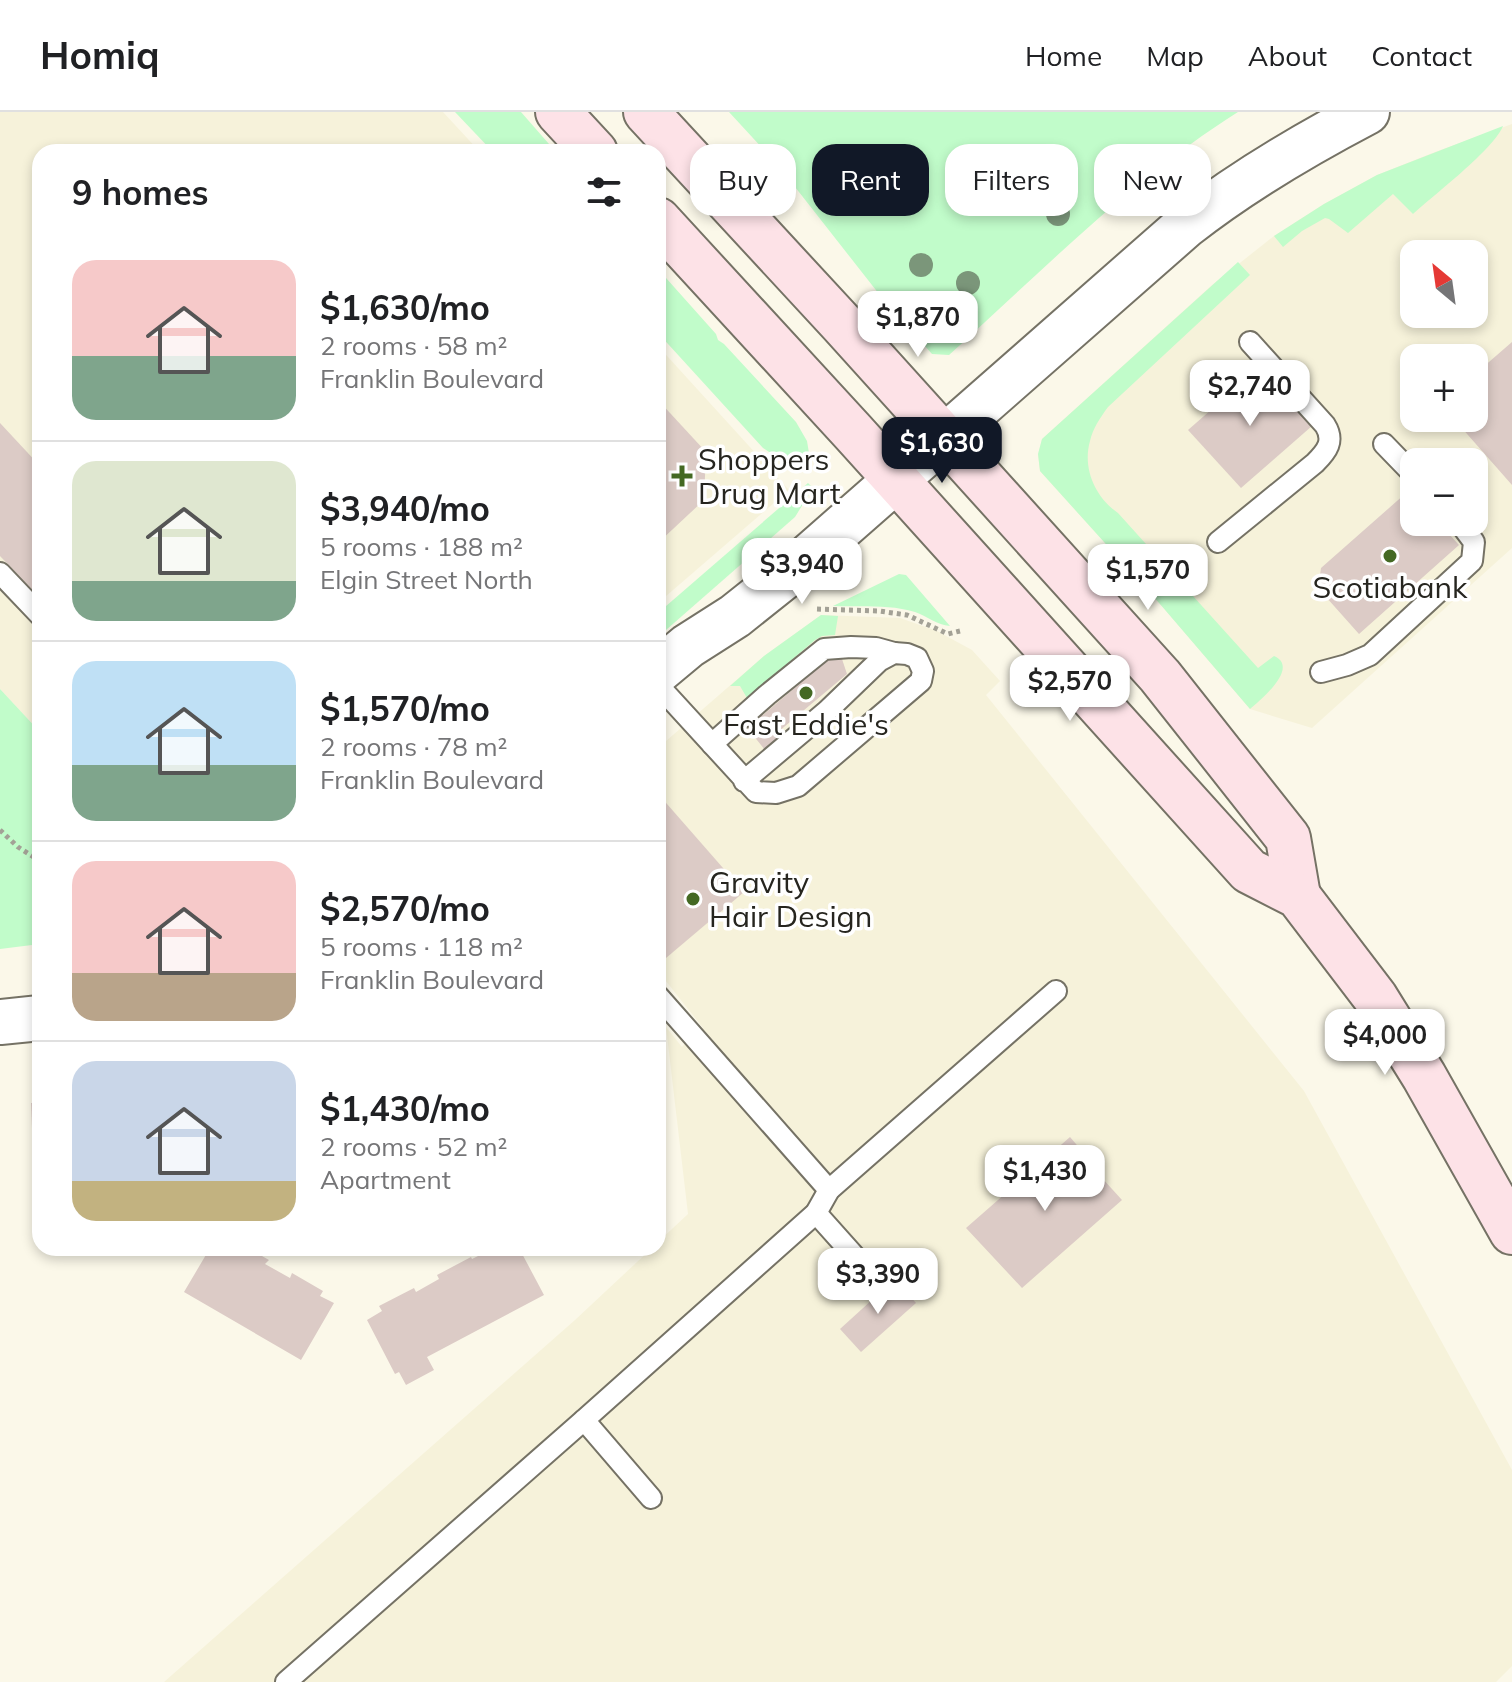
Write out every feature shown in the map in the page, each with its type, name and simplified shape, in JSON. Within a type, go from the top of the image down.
[{"type":"main road","points":[[558,112],[588,144]]},
{"type":"main road","points":[[646,112],[1160,676],[1288,838],[1298,896]]},
{"type":"main road","points":[[666,229],[1249,871],[1298,896],[1375,997],[1424,1076],[1512,1232]]},
{"type":"street","points":[[666,664],[735,616],[799,565],[1185,226],[1221,198],[1347,117]]},
{"type":"street","points":[[0,1022],[32,1019]]},
{"type":"lane","points":[[1218,542],[1315,463],[1328,447],[1330,439],[1325,425],[1250,342]]},
{"type":"lane","points":[[1384,444],[1400,461]]},
{"type":"lane","points":[[1321,672],[1370,655],[1472,561],[1474,542],[1470,536]]},
{"type":"lane","points":[[0,573],[32,607]]},
{"type":"lane","points":[[666,694],[744,781],[756,792],[776,793],[798,786],[921,681],[923,671],[917,658],[907,654],[876,648],[824,649],[712,744]]},
{"type":"lane","points":[[744,781],[827,711],[879,661],[894,653]]},
{"type":"lane","points":[[286,1682],[816,1213],[829,1190],[1056,991]]},
{"type":"lane","points":[[666,1005],[829,1190]]},
{"type":"lane","points":[[816,1213],[883,1288]]},
{"type":"lane","points":[[584,1420],[651,1498]]},
{"type":"path","points":[[817,609],[907,615],[948,634],[960,631]]},
{"type":"path","points":[[0,830],[32,856]]},
{"type":"shaded area","points":[[0,112],[443,112],[473,144],[32,144],[32,723],[0,689]]},
{"type":"shaded area","points":[[1512,124],[1512,548],[1312,728],[1250,709],[1040,471],[1038,455],[1042,439],[1212,285],[1274,236],[1377,175]]},
{"type":"shaded area","points":[[666,355],[789,490],[666,596]]},
{"type":"shaded area","points":[[821,615],[900,618],[937,631],[972,650],[1000,681],[986,695],[1304,1091],[1512,1470],[1512,1666],[1496,1682],[164,1682],[643,1256],[666,1256],[666,1235],[688,1214],[666,1027],[682,1047],[703,1028],[666,981],[666,741],[764,656]]},
{"type":"green space","points":[[455,112],[521,112],[549,144],[485,144]]},
{"type":"green space","points":[[729,112],[1238,112],[1191,144],[1094,144],[1094,216],[1102,216],[949,355],[932,354],[879,294],[818,216],[929,216],[929,144],[812,144],[812,209],[796,188],[796,144],[759,144]]},
{"type":"green space","points":[[1503,126],[1476,159],[1413,214],[1393,194],[1348,233],[1325,218],[1283,247],[1274,236],[1377,175]]},
{"type":"green space","points":[[1238,262],[1250,275],[1108,407],[1093,432],[1088,462],[1093,482],[1103,499],[1258,668],[1274,656],[1281,661],[1283,668],[1276,683],[1250,709],[1040,471],[1038,454],[1042,439]]},
{"type":"green space","points":[[666,278],[718,340],[796,422],[807,441],[811,465],[797,467],[763,448],[666,342]]},
{"type":"green space","points":[[808,483],[811,486],[795,517],[666,630],[666,606]]},
{"type":"green space","points":[[899,574],[906,575],[950,626],[905,609],[833,606]]},
{"type":"green space","points":[[821,615],[838,616],[835,635],[815,640],[747,698],[740,686],[730,686],[764,656]]},
{"type":"green space","points":[[0,689],[32,723],[32,945],[0,949]]},
{"type":"building","points":[[1512,342],[1512,485],[1488,458],[1488,448],[1479,448],[1465,432],[1488,432],[1488,363]]},
{"type":"building","points":[[1259,368],[1312,426],[1241,488],[1188,430]]},
{"type":"building","name":"Shoppers Drug Mart","points":[[666,409],[706,452],[704,500],[666,536]]},
{"type":"building","points":[[0,423],[32,457],[32,590],[0,556]]},
{"type":"building","name":"Scotiabank","points":[[1400,498],[1400,536],[1451,536],[1459,545],[1359,634],[1318,588],[1321,568]]},
{"type":"building","name":"Fast Eddie's","points":[[828,659],[842,659],[847,674],[778,732],[781,736],[765,750],[745,725],[761,712],[763,715]]},
{"type":"building","points":[[666,803],[744,892],[666,958]]},
{"type":"building","points":[[1070,1137],[1122,1200],[1022,1288],[966,1228]]},
{"type":"building","points":[[205,1256],[262,1256],[269,1260],[265,1264],[290,1278],[292,1273],[323,1291],[320,1296],[334,1303],[301,1360],[184,1292]]},
{"type":"building","points":[[478,1256],[523,1256],[544,1295],[427,1357],[434,1370],[406,1385],[399,1372],[395,1374],[367,1320],[382,1311],[379,1306],[414,1288],[416,1292],[439,1279],[437,1275]]},
{"type":"building","points":[[895,1279],[916,1303],[861,1352],[840,1329]]},
{"type":"place","name":"Shoppers Drug Mart","points":[[682,476]]},
{"type":"place","name":"Scotiabank","points":[[1390,556]]},
{"type":"place","name":"Fast Eddie's","points":[[806,693]]},
{"type":"place","name":"Gravity Hair Design","points":[[693,899]]}]
